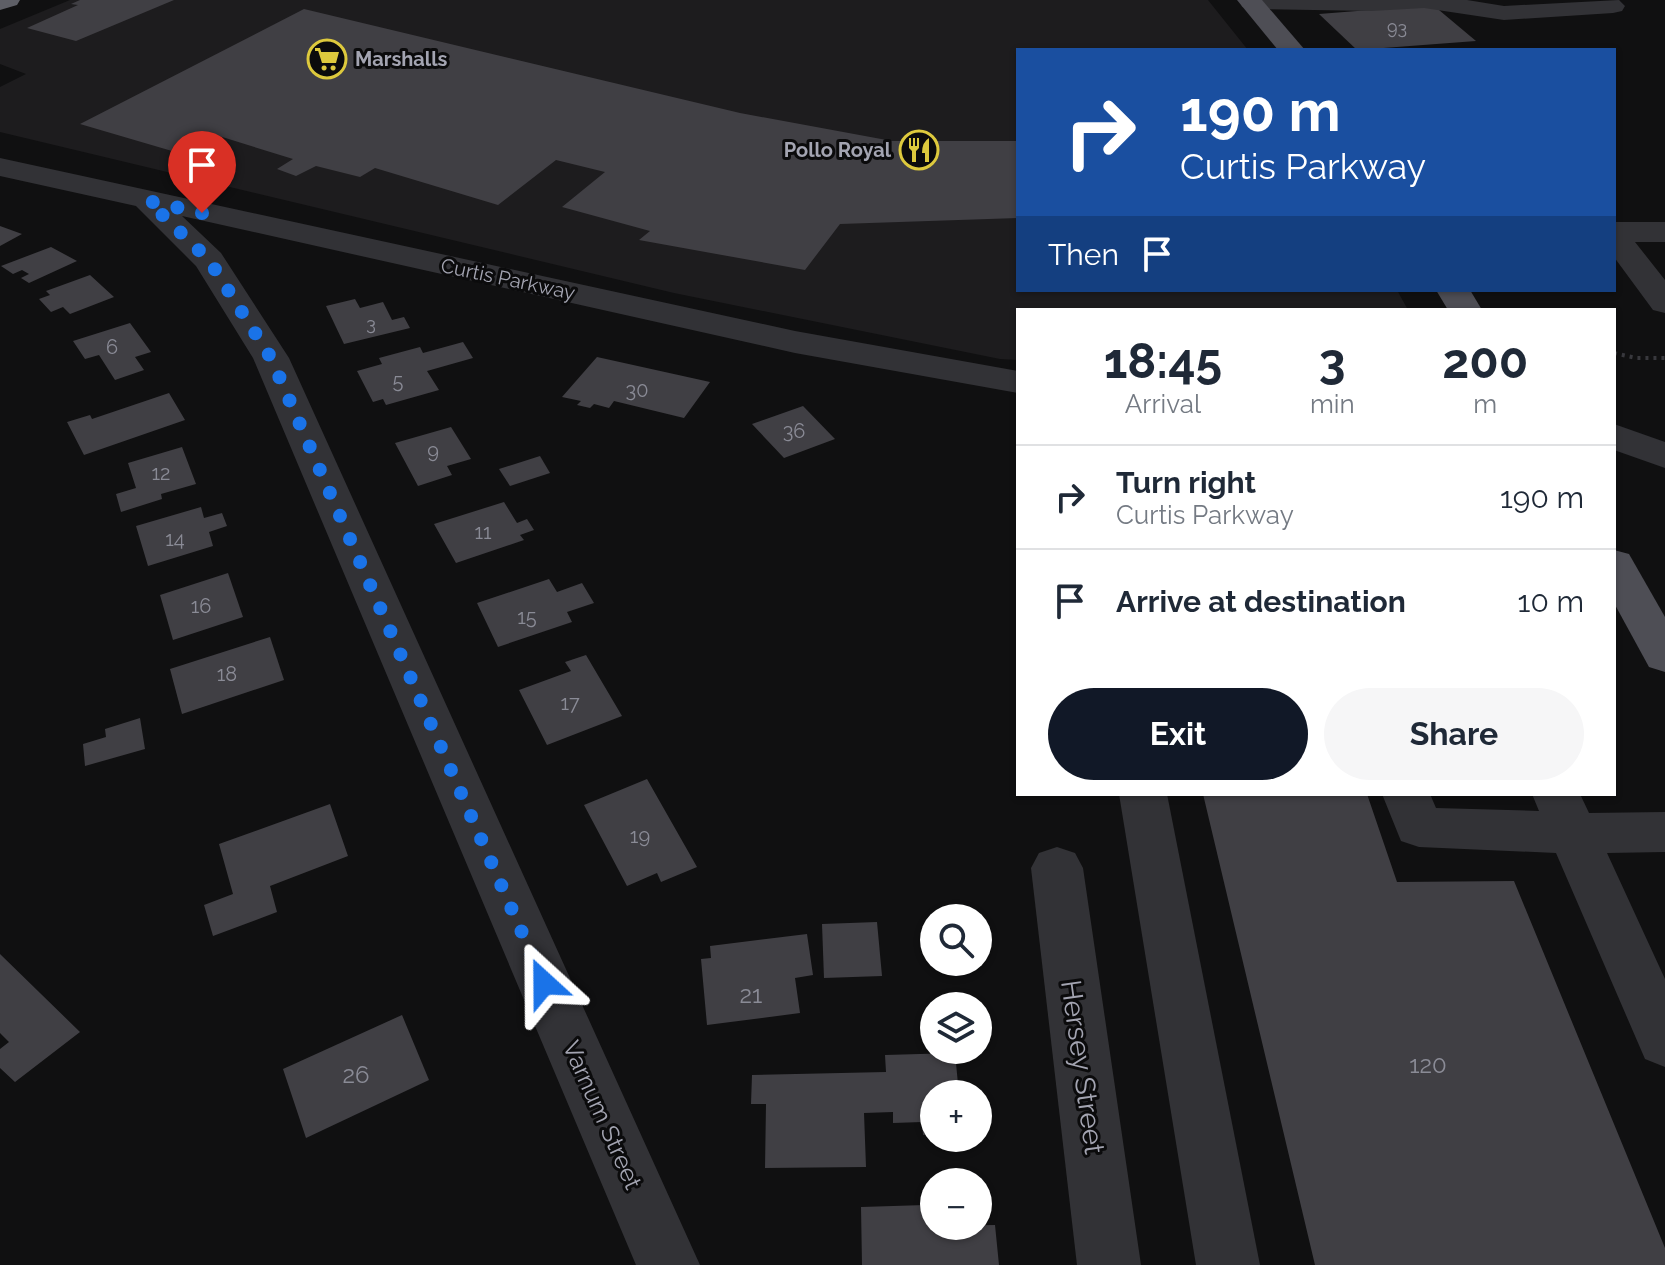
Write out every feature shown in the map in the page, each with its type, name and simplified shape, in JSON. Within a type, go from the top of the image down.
[{"type":"highway","points":[[0,3],[8,0]]},
{"type":"main road","points":[[1250,1],[1290,48]]},
{"type":"main road","points":[[1616,568],[1665,656]]},
{"type":"street","points":[[1250,1],[1372,4],[1424,1],[1504,13],[1613,6]]},
{"type":"street","name":"Curtis Parkway","points":[[0,167],[795,342],[1016,382]]},
{"type":"street","name":"Varnum Street","points":[[148,201],[209,260],[271,358],[668,1265]]},
{"type":"street","points":[[1616,233],[1665,232]]},
{"type":"street","points":[[1616,236],[1665,303]]},
{"type":"street","points":[[1616,437],[1665,456]]},
{"type":"street","points":[[1143,796],[1228,1265]]},
{"type":"street","points":[[1407,796],[1419,827],[1565,814],[1665,832]]},
{"type":"street","points":[[1565,814],[1665,1041]]},
{"type":"street","name":"Hersey Street","points":[[1057,868],[1109,1265]]},
{"type":"path","points":[[1616,353],[1636,358],[1665,358]]},
{"type":"shaded area","points":[[70,0],[1208,0],[1246,48],[1016,48],[1016,292],[1398,292],[1407,308],[1016,308],[1016,360],[1000,359],[674,293],[0,132],[0,87],[26,74],[0,64],[0,29]]},
{"type":"building","points":[[80,0],[174,0],[76,41],[27,28],[78,5],[71,4]]},
{"type":"building","points":[[1433,5],[1476,41],[1355,48],[1319,14]]},
{"type":"building","points":[[304,9],[740,113],[892,141],[1016,141],[1016,218],[840,224],[805,270],[639,240],[650,231],[562,207],[605,172],[556,160],[498,205],[375,168],[360,177],[316,166],[296,176],[277,169],[293,159],[219,136],[189,156],[80,124]]},
{"type":"building","points":[[0,226],[22,234],[0,246]]},
{"type":"building","points":[[51,247],[77,261],[29,283],[21,278],[29,274],[22,270],[13,274],[1,266]]},
{"type":"building","points":[[90,275],[114,297],[70,314],[63,307],[51,312],[39,299],[50,295],[46,291]]},
{"type":"building","points":[[355,299],[360,308],[383,302],[392,320],[404,317],[410,328],[344,344],[326,306]]},
{"type":"building","points":[[130,323],[151,352],[135,357],[144,370],[115,380],[99,355],[85,359],[73,341]]},
{"type":"building","points":[[463,342],[473,358],[427,371],[439,390],[386,405],[383,399],[373,402],[357,371],[382,364],[379,358],[420,347],[423,353]]},
{"type":"building","points":[[597,357],[710,382],[684,418],[614,401],[609,408],[594,404],[590,408],[577,405],[581,401],[562,397]]},
{"type":"building","points":[[169,393],[185,420],[84,455],[67,422],[90,415],[92,419]]},
{"type":"building","points":[[803,406],[835,439],[784,458],[752,424]]},
{"type":"building","points":[[451,427],[471,459],[447,466],[452,475],[418,486],[395,443]]},
{"type":"building","points":[[182,447],[196,484],[161,494],[162,499],[121,512],[116,494],[136,488],[128,463]]},
{"type":"building","points":[[540,456],[550,473],[510,486],[499,469]]},
{"type":"building","points":[[504,502],[517,523],[527,519],[534,530],[520,535],[524,540],[456,563],[434,524]]},
{"type":"building","points":[[201,507],[204,518],[222,513],[227,526],[209,532],[213,546],[148,566],[136,526]]},
{"type":"building","points":[[228,573],[243,617],[173,640],[160,595]]},
{"type":"building","points":[[549,579],[557,592],[582,583],[594,603],[567,612],[572,622],[498,647],[477,603]]},
{"type":"building","points":[[270,637],[284,680],[182,714],[170,669]]},
{"type":"building","points":[[586,655],[622,716],[547,745],[519,690],[571,671],[565,662]]},
{"type":"building","points":[[140,718],[145,749],[85,766],[83,744],[106,737],[105,729]]},
{"type":"building","points":[[647,779],[697,867],[661,882],[657,873],[627,886],[584,805]]},
{"type":"building","points":[[1203,796],[1368,796],[1397,882],[1514,881],[1665,1248],[1665,1265],[1315,1265]]},
{"type":"building","points":[[330,804],[348,856],[270,886],[277,912],[213,936],[204,905],[233,894],[219,844]]},
{"type":"building","points":[[877,922],[882,976],[824,978],[822,924]]},
{"type":"building","points":[[807,934],[813,975],[795,978],[800,1013],[707,1025],[701,959],[711,958],[710,946]]},
{"type":"building","points":[[0,954],[80,1032],[15,1082],[0,1068],[0,1049],[9,1042],[0,1033]]},
{"type":"building","points":[[402,1015],[429,1080],[306,1138],[283,1069]]},
{"type":"building","points":[[920,1054],[920,1064],[956,1064],[958,1080],[920,1080],[920,1122],[893,1123],[893,1112],[864,1113],[866,1167],[765,1168],[766,1104],[751,1104],[752,1075],[886,1072],[885,1055]]},
{"type":"building","points":[[920,1205],[920,1240],[992,1240],[992,1225],[995,1225],[999,1265],[862,1265],[861,1207]]},
{"type":"place","name":"Marshalls","points":[[327,59]]},
{"type":"place","name":"Pollo Royal","points":[[919,150]]},
{"type":"route","points":[[202,213],[148,201],[209,260],[271,358],[544,983]]}]
